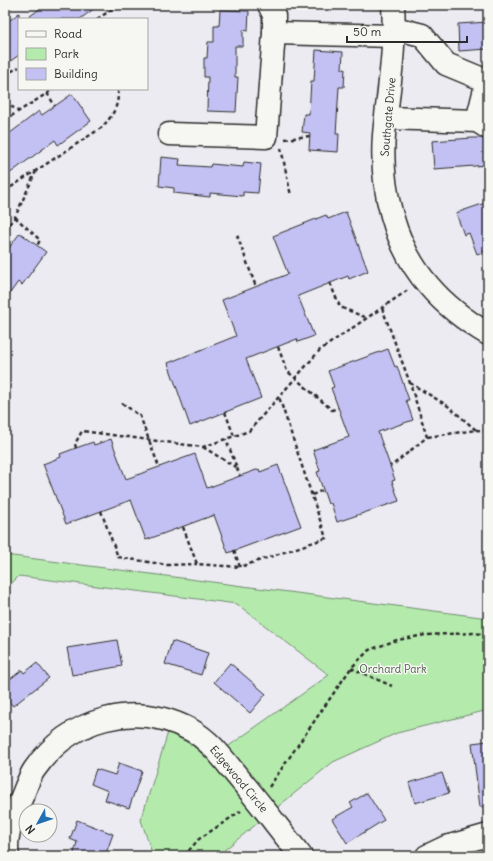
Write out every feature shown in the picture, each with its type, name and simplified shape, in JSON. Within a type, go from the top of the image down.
[{"type":"street","points":[[168,134],[266,137],[274,33],[274,15],[269,5]]},
{"type":"street","name":"Southgate Drive","points":[[393,5],[394,32],[384,136],[384,173],[391,213],[405,249],[428,286],[466,320],[488,334]]},
{"type":"street","points":[[274,33],[394,32],[422,35],[446,64],[487,80],[483,125],[386,118]]},
{"type":"street","name":"Edgewood Circle","points":[[8,856],[6,843],[9,828],[33,772],[48,752],[66,736],[95,721],[119,716],[142,716],[157,718],[178,724],[205,739],[216,749],[300,856]]},
{"type":"street","points":[[427,856],[446,847],[488,835]]},
{"type":"path","points":[[5,10],[13,5]]},
{"type":"path","points":[[99,18],[119,5]]},
{"type":"path","points":[[5,76],[18,68]]},
{"type":"path","points":[[5,120],[53,90]]},
{"type":"path","points":[[5,191],[101,128],[110,119],[119,99],[118,90]]},
{"type":"path","points":[[47,94],[55,106]]},
{"type":"path","points":[[5,102],[18,111]]},
{"type":"path","points":[[280,140],[310,136]]},
{"type":"path","points":[[281,147],[291,196]]},
{"type":"path","points":[[5,230],[15,217],[36,171]]},
{"type":"path","points":[[15,217],[40,240],[37,246]]},
{"type":"path","points":[[237,236],[256,287]]},
{"type":"path","points":[[330,283],[340,307],[368,318]]},
{"type":"path","points":[[203,447],[249,431],[320,350],[408,290]]},
{"type":"path","points":[[382,308],[410,383],[427,437]]},
{"type":"path","points":[[278,347],[287,371],[332,410],[338,408]]},
{"type":"path","points":[[410,383],[448,406],[476,430]]},
{"type":"path","points":[[101,512],[118,557],[168,565],[197,564],[240,567],[326,538],[279,397]]},
{"type":"path","points":[[122,404],[140,416],[159,467]]},
{"type":"path","points":[[225,412],[234,436]]},
{"type":"path","points":[[390,466],[427,437],[476,430],[488,431]]},
{"type":"path","points":[[76,448],[74,444],[82,431],[203,447],[237,468]]},
{"type":"path","points":[[226,439],[240,476]]},
{"type":"path","points":[[312,495],[323,490]]},
{"type":"path","points":[[183,527],[197,564]]},
{"type":"path","points":[[234,550],[240,567]]},
{"type":"path","points":[[265,794],[351,668],[369,650],[396,640],[425,635],[473,633],[488,635]]},
{"type":"path","points":[[351,668],[392,686]]},
{"type":"path","points":[[184,856],[199,839],[247,807]]},
{"type":"green space","name":"Orchard Park","points":[[5,555],[488,618],[488,710],[397,733],[333,762],[217,856],[153,856],[141,820],[168,732],[192,745],[209,760],[329,675],[237,604],[19,576],[5,590]]},
{"type":"building","points":[[45,5],[99,5],[81,18],[27,18]]},
{"type":"building","points":[[220,10],[249,11],[248,31],[243,30],[243,46],[235,46],[235,77],[238,77],[236,112],[207,111],[208,77],[204,77],[204,58],[207,58],[208,42],[214,42],[214,26],[219,26]]},
{"type":"building","points":[[19,13],[18,56],[5,65],[5,24]]},
{"type":"building","points":[[488,22],[488,49],[459,51],[458,24]]},
{"type":"building","points":[[316,50],[343,52],[342,69],[345,69],[344,87],[339,87],[336,134],[339,134],[338,152],[309,150],[310,133],[302,132],[304,114],[309,114],[311,81],[314,81]]},
{"type":"building","points":[[72,94],[91,121],[58,145],[55,140],[5,177],[5,137],[39,111],[42,115]]},
{"type":"building","points":[[472,138],[488,140],[488,165],[434,169],[432,141]]},
{"type":"building","points":[[161,157],[180,159],[179,165],[210,167],[211,164],[243,167],[244,162],[261,164],[258,193],[243,192],[243,196],[210,193],[210,197],[174,193],[174,188],[159,186]]},
{"type":"building","points":[[488,202],[488,250],[477,254],[469,233],[464,235],[456,213]]},
{"type":"building","points":[[346,212],[368,271],[349,279],[348,276],[298,296],[314,336],[298,342],[297,339],[246,359],[261,398],[190,426],[168,363],[236,336],[222,300],[288,274],[273,236],[326,215],[328,219]]},
{"type":"building","points":[[20,233],[46,252],[22,285],[18,282],[5,300],[5,253]]},
{"type":"building","points":[[388,349],[395,367],[397,366],[409,400],[406,400],[413,420],[378,432],[395,480],[392,481],[399,501],[337,522],[331,503],[328,504],[317,472],[320,471],[313,450],[349,437],[331,388],[334,387],[328,371]]},
{"type":"building","points":[[111,439],[126,479],[195,454],[207,488],[259,469],[260,472],[278,465],[301,526],[228,553],[214,515],[146,540],[131,500],[66,524],[43,464],[61,457],[60,454],[76,448],[93,442],[94,445]]},
{"type":"building","points":[[117,640],[122,666],[72,675],[67,648]]},
{"type":"building","points":[[172,641],[208,653],[201,675],[165,664]]},
{"type":"building","points":[[37,663],[49,678],[13,706],[5,697],[5,683],[22,670],[24,673]]},
{"type":"building","points":[[230,663],[266,694],[250,713],[214,682]]},
{"type":"building","points":[[488,741],[488,806],[480,807],[472,743]]},
{"type":"building","points":[[119,763],[142,771],[129,808],[105,800],[108,791],[91,784],[96,769],[115,775]]},
{"type":"building","points":[[442,773],[449,793],[415,803],[409,783]]},
{"type":"building","points":[[367,793],[384,820],[347,843],[332,819],[353,807],[350,803]]},
{"type":"building","points":[[77,820],[113,834],[105,856],[73,856],[77,842],[70,839]]}]
